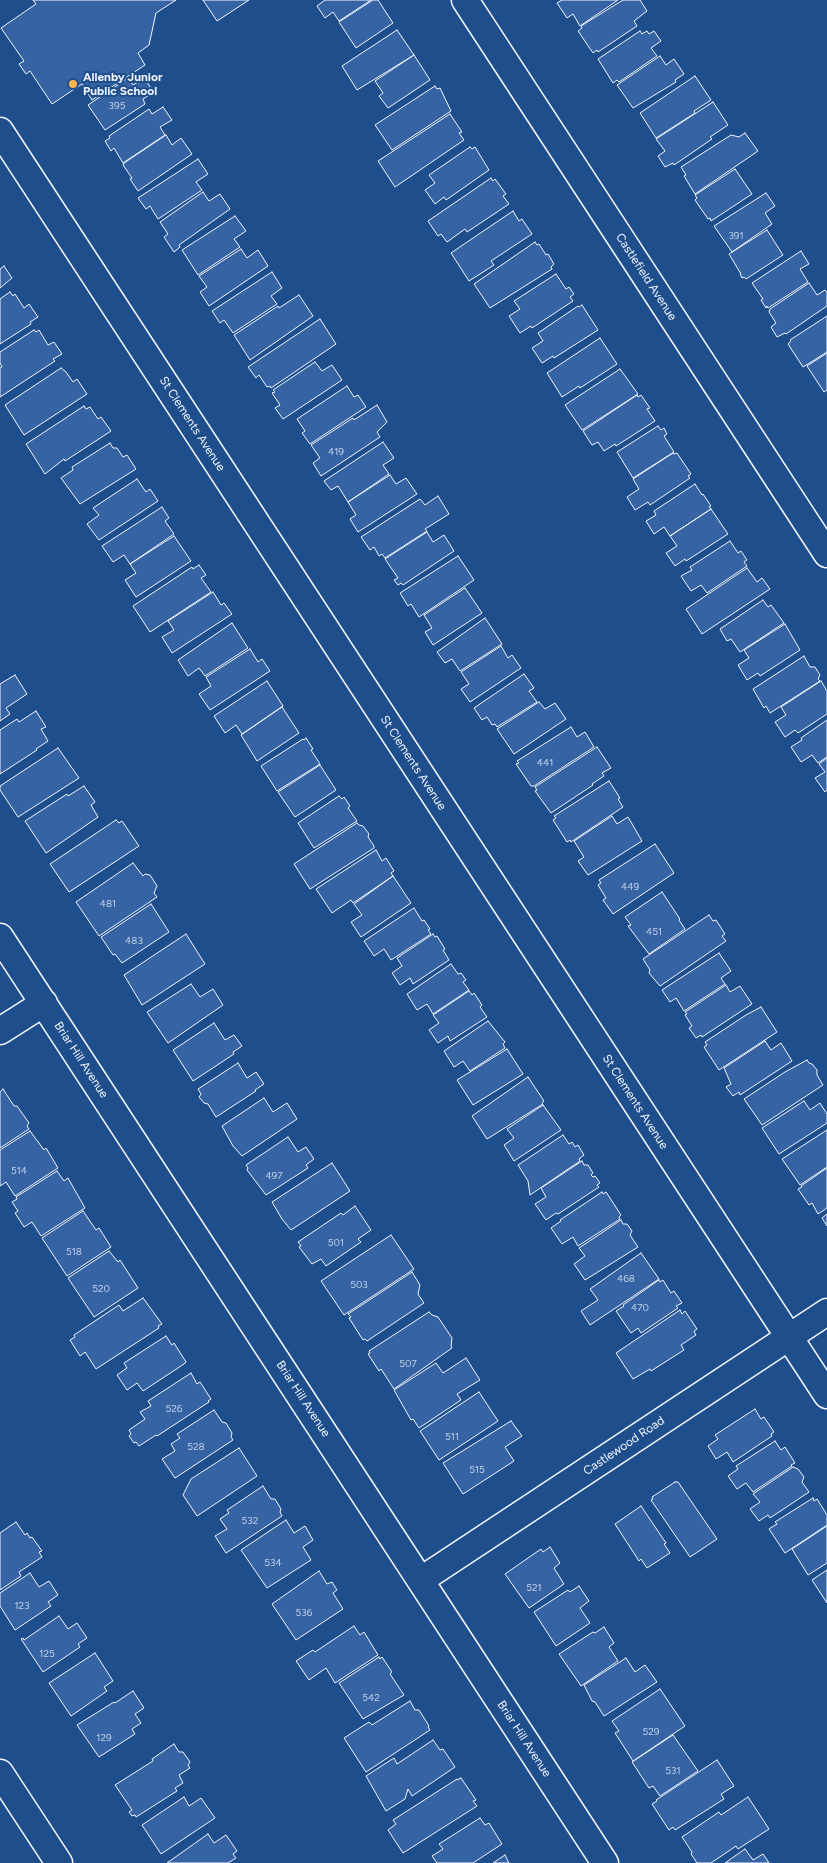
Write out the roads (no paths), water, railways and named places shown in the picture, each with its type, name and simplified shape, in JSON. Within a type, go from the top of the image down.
[{"type":"street","name":"Castlefield Avenue","points":[[465,0],[827,554]]},
{"type":"street","name":"St Clements Avenue","points":[[0,131],[827,1395]]},
{"type":"street","name":"Briar Hill Avenue","points":[[0,937],[605,1863]]},
{"type":"street","points":[[0,1031],[44,1002]]},
{"type":"street","name":"Castlewood Road","points":[[421,1580],[827,1312]]},
{"type":"street","points":[[0,1773],[59,1863]]},
{"type":"place","name":"Allenby Junior Public School","points":[[73,84]]}]
